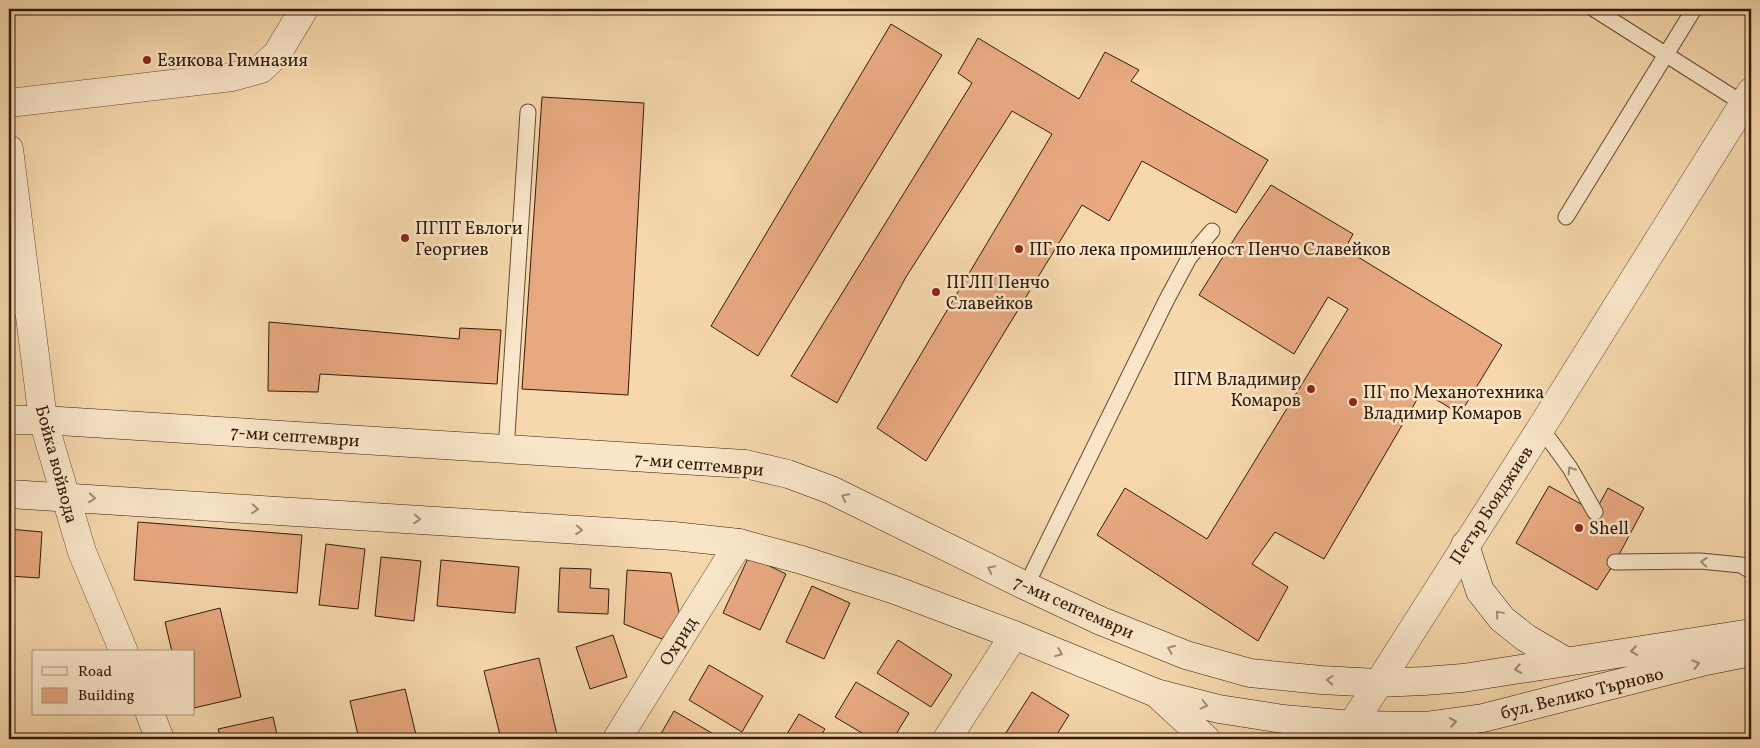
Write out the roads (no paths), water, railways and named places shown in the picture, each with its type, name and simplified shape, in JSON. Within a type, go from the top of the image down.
[{"type":"main road","points":[[9,103],[232,77],[261,69],[277,54],[304,9]]},
{"type":"main road","name":"Петър Бояджиев","points":[[1347,732],[1541,428],[1747,98]]},
{"type":"main road","name":"Бойка войвода","points":[[9,149],[19,308],[42,420],[82,552],[123,650]]},
{"type":"main road","name":"7-ми септември","points":[[9,420],[42,420],[745,464],[788,474],[831,490],[1101,621],[1186,655],[1250,673],[1378,683]]},
{"type":"main road","points":[[9,494],[65,496],[674,536],[739,543],[821,566],[895,590],[1014,635],[1156,693],[1219,709],[1347,732]]},
{"type":"main road","name":"Охрид","points":[[617,739],[739,543]]},
{"type":"main road","points":[[1465,545],[1480,591],[1502,619],[1526,638],[1567,662]]},
{"type":"main road","name":"бул. Велико Търново","points":[[1378,683],[1463,678],[1751,633]]},
{"type":"main road","points":[[953,737],[1014,635]]},
{"type":"main road","name":"бул. Велико Търново","points":[[1347,732],[1425,726],[1483,718],[1751,652]]},
{"type":"main road","points":[[1156,693],[1206,739]]},
{"type":"main road","points":[[151,716],[160,739]]},
{"type":"lane","points":[[1594,9],[1666,55],[1747,98]]},
{"type":"lane","points":[[1566,217],[1694,9]]},
{"type":"lane","points":[[506,450],[528,112]]},
{"type":"lane","points":[[1026,586],[1166,301],[1189,258],[1212,231]]},
{"type":"lane","points":[[1541,428],[1570,468],[1595,512]]},
{"type":"lane","points":[[1615,562],[1700,561],[1741,565],[1751,571]]},
{"type":"place","name":"Езикова Гимназия","points":[[147,60]]},
{"type":"place","name":"ПГПТ Евлоги Георгиев","points":[[405,238]]},
{"type":"place","name":"ПГ по лека промишленост Пенчо Славейков","points":[[1019,249]]},
{"type":"place","name":"ПГЛП Пенчо Славейков","points":[[936,292]]},
{"type":"place","name":"ПГМ Владимир Комаров","points":[[1311,389]]},
{"type":"place","name":"ПГ по Механотехника Владимир Комаров","points":[[1353,402]]},
{"type":"place","name":"Shell","points":[[1579,528]]}]
